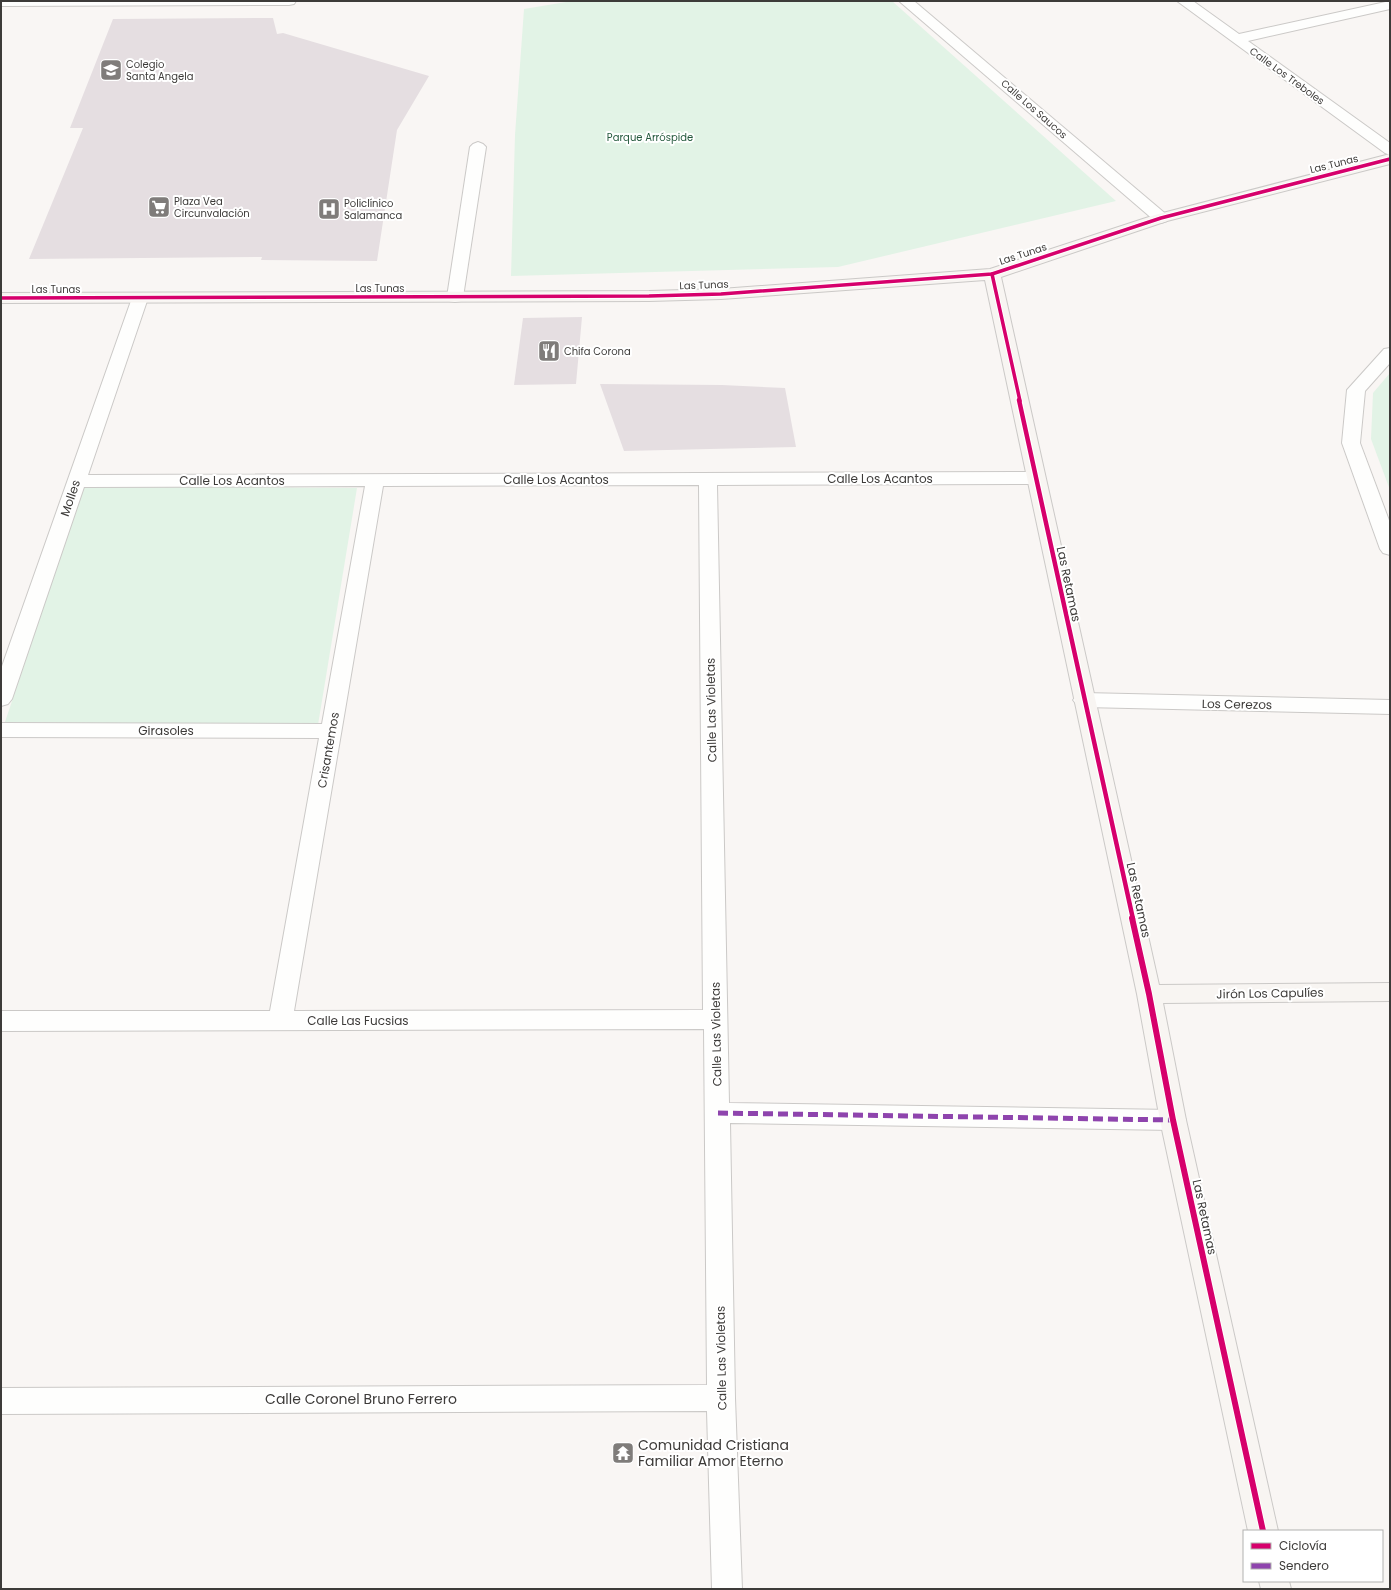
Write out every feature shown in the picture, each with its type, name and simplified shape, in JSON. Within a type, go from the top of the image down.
[{"type":"street","points":[[1,2],[289,1]]},
{"type":"street","name":"Calle Los Saucos","points":[[906,1],[1161,218]]},
{"type":"street","name":"Calle Los Treboles","points":[[1184,1],[1390,150]]},
{"type":"street","points":[[1237,39],[1390,5]]},
{"type":"street","points":[[455,297],[478,147]]},
{"type":"street","name":"Las Tunas","points":[[1,298],[649,296],[721,294],[992,274],[1161,218],[1390,159]]},
{"type":"street","name":"Las Retamas","points":[[992,274],[1149,994],[1174,1120],[1263,1530]]},
{"type":"street","name":"Molles","points":[[1,699],[140,298]]},
{"type":"street","points":[[1390,353],[1356,390],[1351,443],[1390,550]]},
{"type":"street","name":"Calle Los Acantos","points":[[76,481],[1036,478]]},
{"type":"street","name":"Calle Las Violetas","points":[[708,479],[721,1398],[727,1589]]},
{"type":"street","name":"Crisantemos","points":[[280,1020],[375,480]]},
{"type":"street","name":"Los Cerezos","points":[[1084,700],[1390,707]]},
{"type":"street","name":"Girasoles","points":[[1,730],[331,731]]},
{"type":"street","name":"Jirón Los Capulíes","points":[[1149,994],[1390,992]]},
{"type":"street","name":"Calle Las Fucsias","points":[[1,1021],[716,1019]]},
{"type":"street","points":[[718,1113],[1174,1120]]},
{"type":"street","name":"Calle Coronel Bruno Ferrero","points":[[1,1401],[721,1398]]},
{"type":"green space","name":"Parque Arróspide","points":[[572,1],[892,1],[1116,201],[838,267],[511,276],[515,135],[524,9]]},
{"type":"green space","points":[[1390,373],[1390,490],[1371,439],[1373,393]]},
{"type":"green space","points":[[84,486],[357,488],[318,725],[5,722]]},
{"type":"building","points":[[273,18],[277,34],[283,33],[429,76],[397,130],[377,261],[261,260],[262,257],[29,259],[83,128],[70,128],[113,19]]},
{"type":"building","name":"Chifa Corona","points":[[582,317],[576,384],[514,385],[523,318]]},
{"type":"building","points":[[600,384],[722,385],[785,388],[796,447],[624,451]]},
{"type":"marked path","points":[[718,1113],[1173,1120]]},
{"type":"cycle path","points":[[1,298],[649,296],[721,294],[992,274],[1161,218],[1390,159]]},
{"type":"cycle path","points":[[992,274],[1149,994],[1173,1120],[1263,1530]]},
{"type":"place","name":"Colegio Santa Angela","points":[[111,70]]},
{"type":"place","name":"Plaza Vea Circunvalación","points":[[159,207]]},
{"type":"place","name":"Policlínico Salamanca","points":[[329,209]]},
{"type":"place","name":"Chifa Corona","points":[[549,351]]},
{"type":"place","name":"Comunidad Cristiana Familiar Amor Eterno","points":[[623,1453]]}]
